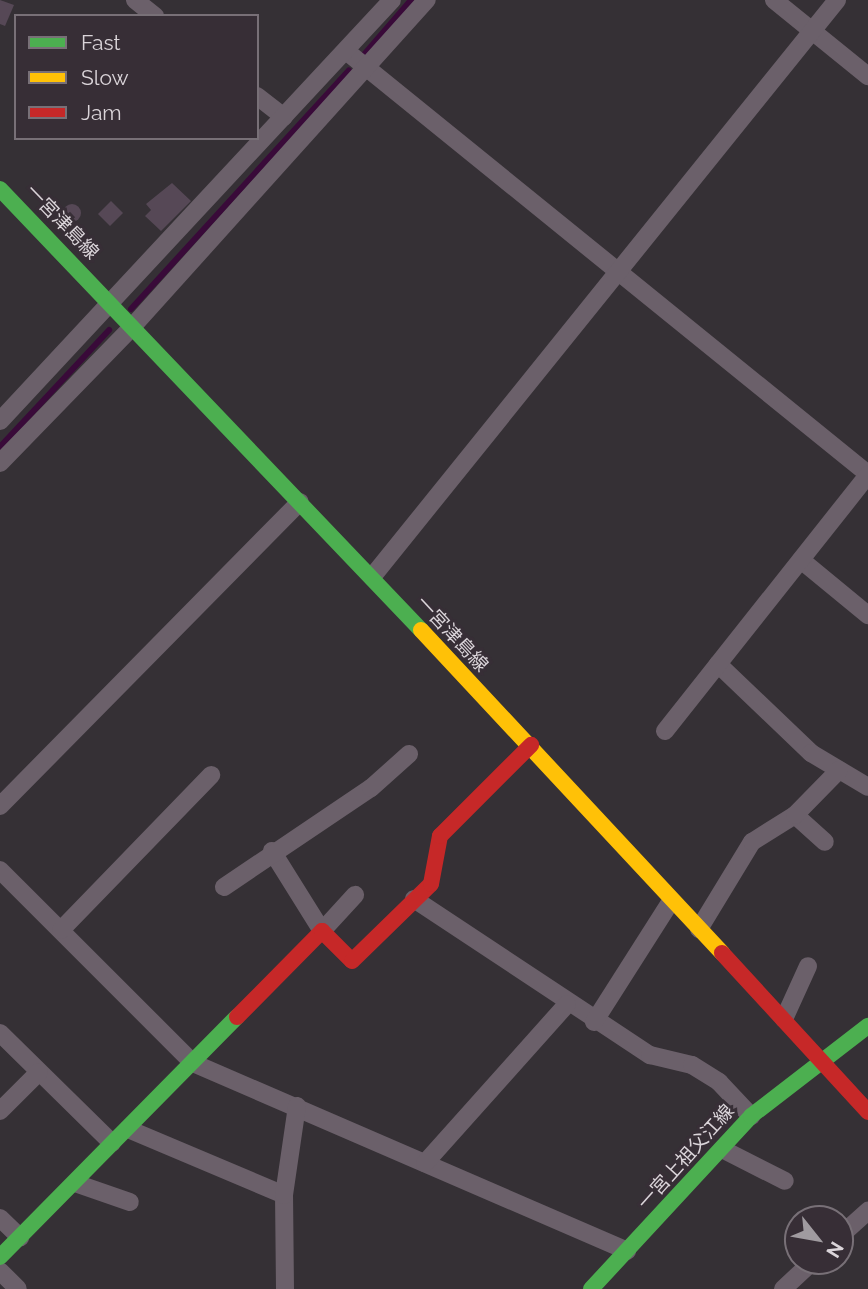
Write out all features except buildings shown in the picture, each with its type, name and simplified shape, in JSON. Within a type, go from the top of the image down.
[{"type":"main road","name":"一宮津島線","points":[[0,189],[531,745],[671,901],[868,1112]]},
{"type":"main road","points":[[0,1257],[322,931],[352,961],[431,884],[440,836],[531,745]]},
{"type":"main road","name":"一宮上祖父江線","points":[[591,1289],[724,1150],[751,1116],[868,1026]]},
{"type":"street","points":[[135,0],[152,14]]},
{"type":"street","points":[[0,421],[113,305],[392,0]]},
{"type":"street","points":[[0,463],[133,327],[427,0]]},
{"type":"street","points":[[774,0],[868,76]]},
{"type":"street","points":[[372,577],[619,274],[837,0]]},
{"type":"street","points":[[346,51],[868,474],[665,731]]},
{"type":"street","points":[[259,98],[284,117]]},
{"type":"street","points":[[0,806],[300,502]]},
{"type":"street","points":[[801,560],[868,615]]},
{"type":"street","points":[[719,664],[811,752],[868,787]]},
{"type":"street","points":[[224,887],[272,851],[371,788],[409,754]]},
{"type":"street","points":[[699,929],[752,842],[795,815],[839,770]]},
{"type":"street","points":[[61,930],[211,775]]},
{"type":"street","points":[[795,815],[825,842]]},
{"type":"street","points":[[272,851],[322,931],[355,895]]},
{"type":"street","points":[[0,870],[193,1063],[627,1251]]},
{"type":"street","points":[[414,900],[594,1022],[650,1055],[692,1065],[719,1082],[751,1116]]},
{"type":"street","points":[[594,1022],[671,901]]},
{"type":"street","points":[[784,1019],[808,966]]},
{"type":"street","points":[[425,1163],[567,1004]]},
{"type":"street","points":[[0,1033],[112,1143]]},
{"type":"street","points":[[0,1111],[39,1072]]},
{"type":"street","points":[[285,1289],[284,1195],[297,1106]]},
{"type":"street","points":[[128,1129],[284,1195]]},
{"type":"street","points":[[724,1150],[785,1181]]},
{"type":"street","points":[[75,1183],[130,1202]]},
{"type":"street","points":[[854,1224],[868,1211]]},
{"type":"street","points":[[0,1218],[20,1237]]},
{"type":"street","points":[[0,1272],[18,1289]]},
{"type":"street","points":[[783,1289],[798,1275]]},
{"type":"waterway","points":[[362,57],[411,0]]},
{"type":"waterway","points":[[131,309],[349,70]]},
{"type":"waterway","points":[[0,447],[109,330]]},
{"type":"traffic: fast","points":[[0,189],[421,630]]},
{"type":"traffic: fast","points":[[0,1257],[237,1017]]},
{"type":"traffic: fast","points":[[591,1289],[751,1116],[868,1026]]},
{"type":"traffic: slow","points":[[421,630],[722,953]]},
{"type":"traffic: jam","points":[[237,1017],[322,931],[352,961],[431,884],[440,836],[531,745]]},
{"type":"traffic: jam","points":[[722,953],[868,1112]]}]
